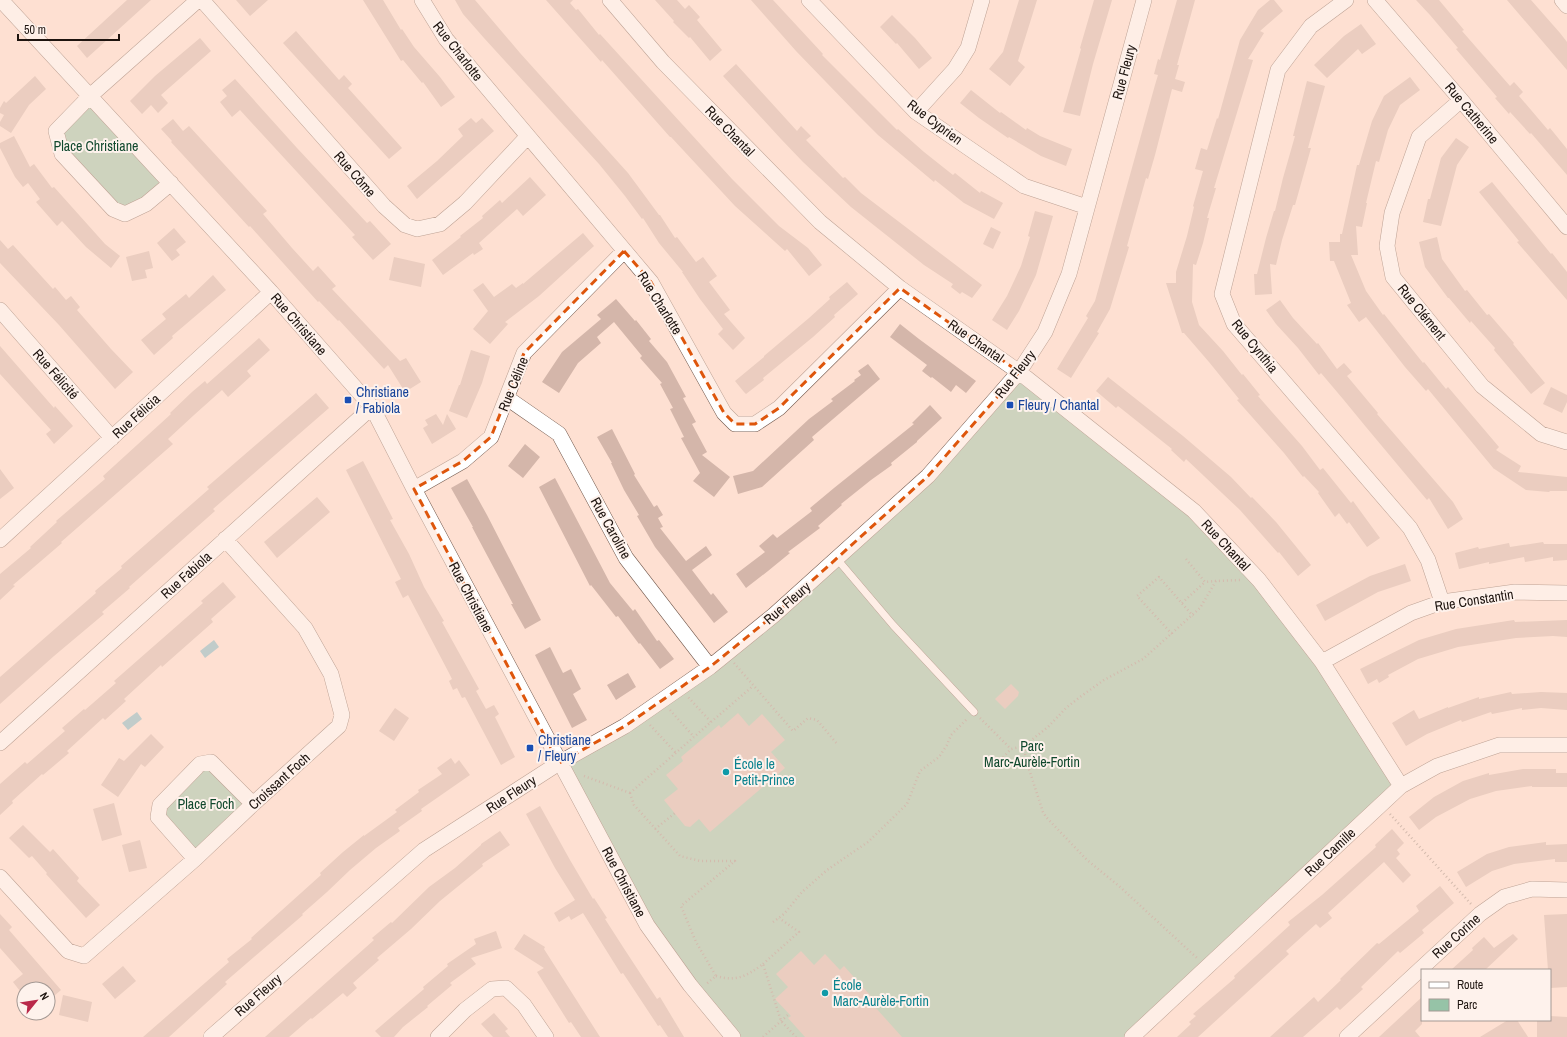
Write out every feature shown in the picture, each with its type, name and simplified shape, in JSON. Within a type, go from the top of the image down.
[{"type":"street","name":"Rue Christiane","points":[[1,0],[271,292],[372,407],[559,763],[647,925],[690,985],[733,1037]]},
{"type":"street","points":[[171,183],[146,204],[125,214],[113,209],[62,154],[56,131],[90,96],[198,0]]},
{"type":"street","name":"Rue Côme","points":[[202,0],[384,206],[405,225],[418,230],[440,224],[465,203],[528,136]]},
{"type":"street","name":"Rue Charlotte","points":[[422,0],[446,40],[651,282],[724,413],[735,424],[755,424],[779,408],[900,288]]},
{"type":"street","name":"Rue Chantal","points":[[610,0],[663,62],[820,222],[900,288],[1019,372],[1194,511],[1259,580],[1322,662],[1401,786]]},
{"type":"street","name":"Rue Cyprien","points":[[809,0],[916,112],[1024,186],[1087,206]]},
{"type":"street","points":[[916,112],[954,69],[968,48],[982,0]]},
{"type":"street","name":"Rue Fleury","points":[[211,1037],[424,850],[559,763],[625,726],[710,667],[774,615],[928,476],[1019,372],[1045,332],[1069,274],[1144,0]]},
{"type":"street","name":"Rue Cynthia","points":[[1346,0],[1311,26],[1278,70],[1222,294],[1234,324],[1410,528],[1428,560],[1442,602]]},
{"type":"street","name":"Rue Catherine","points":[[1375,0],[1567,227]]},
{"type":"street","points":[[1562,0],[1567,6]]},
{"type":"street","name":"Rue Clément","points":[[1461,100],[1419,137],[1392,213],[1387,246],[1393,277],[1482,386],[1541,434],[1567,442]]},
{"type":"street","name":"Rue Céline","points":[[414,489],[463,461],[491,437],[524,354],[624,251]]},
{"type":"street","name":"Rue Félicia","points":[[2,533],[112,438],[271,292]]},
{"type":"street","name":"Rue Félicité","points":[[0,310],[112,438]]},
{"type":"street","name":"Rue Caroline","points":[[507,398],[559,434],[626,558],[710,667]]},
{"type":"street","name":"Rue Fabiola","points":[[0,743],[372,407]]},
{"type":"street","name":"Croissant Foch","points":[[0,877],[68,951],[84,956],[195,859],[339,726],[342,715],[331,674],[306,628],[226,539]]},
{"type":"street","name":"Rue Constantin","points":[[1322,662],[1411,613],[1442,602],[1515,592],[1567,593]]},
{"type":"street","name":"Rue Camille","points":[[1132,1037],[1208,968],[1401,786],[1437,766],[1499,745],[1567,745]]},
{"type":"street","points":[[195,859],[158,817],[160,805],[200,764],[211,762],[253,804]]},
{"type":"street","name":"Rue Corine","points":[[1346,1037],[1480,914],[1504,897],[1532,889],[1567,890]]},
{"type":"street","points":[[438,1037],[465,1010],[492,988],[506,988],[524,1005],[546,1037]]},
{"type":"lane","points":[[837,559],[893,625],[974,712]]},
{"type":"path","points":[[1186,559],[1205,582]]},
{"type":"path","points":[[1172,634],[1137,596],[1159,577],[1193,616]]},
{"type":"path","points":[[1182,603],[1205,582],[1259,580]]},
{"type":"path","points":[[992,769],[1010,749],[1024,746],[1048,727],[1066,708],[1080,697],[1104,680],[1143,659],[1193,616],[1200,608],[1216,581]]},
{"type":"path","points":[[726,653],[793,731],[808,718],[817,720],[838,745]]},
{"type":"path","points":[[630,793],[753,686]]},
{"type":"path","points":[[680,689],[711,722]]},
{"type":"path","points":[[662,701],[694,737]]},
{"type":"path","points":[[773,922],[784,914],[802,892],[826,870],[868,842],[907,804],[920,771],[940,757],[952,735],[974,712],[1010,749]]},
{"type":"path","points":[[641,715],[676,753]]},
{"type":"path","points":[[1024,746],[1026,760],[1046,817],[1087,860],[1119,886],[1208,968]]},
{"type":"path","points":[[580,775],[630,793]]},
{"type":"path","points":[[630,793],[634,804],[680,856],[700,860],[735,861],[681,906],[696,942],[716,976],[727,979],[746,976],[763,964],[799,932],[779,918]]},
{"type":"path","points":[[1381,805],[1480,914]]},
{"type":"path","points":[[655,829],[675,813]]},
{"type":"path","points":[[763,964],[781,1021],[796,1037]]},
{"type":"path","points":[[707,984],[716,976]]},
{"type":"path","points":[[763,1037],[789,1014]]},
{"type":"highlighted area","points":[[624,251],[651,282],[724,413],[735,424],[755,424],[779,408],[900,288],[1019,372],[928,476],[774,615],[710,667],[625,726],[559,763],[414,489],[463,461],[491,437],[524,353]]},
{"type":"green space","name":"Place Christiane","points":[[90,96],[171,183],[125,214],[62,154],[56,131]]},
{"type":"green space","name":"Parc Marc-Aurèle-Fortin","points":[[1019,372],[1194,511],[1259,580],[1401,786],[1131,1037],[733,1037],[690,985],[559,763],[625,726],[842,554]]},
{"type":"green space","name":"Place Foch","points":[[211,762],[253,804],[195,859],[158,817]]},
{"type":"water","points":[[214,640],[219,647],[205,658],[200,651]]},
{"type":"water","points":[[137,712],[142,719],[128,730],[122,723]]},
{"type":"building","points":[[127,0],[151,0],[87,58],[77,46]]},
{"type":"building","points":[[236,0],[268,0],[250,16]]},
{"type":"building","points":[[363,0],[383,0],[401,30],[402,29],[414,47],[455,97],[441,107],[423,82],[422,83],[403,60],[401,61]]},
{"type":"building","points":[[455,0],[475,0],[520,53],[628,173],[660,215],[675,238],[677,237],[696,262],[703,257],[717,276],[709,282],[730,310],[724,314],[745,338],[733,350],[718,334],[723,329],[700,299],[683,272],[659,243],[643,218],[642,219],[599,164],[463,14]]},
{"type":"building","points":[[546,0],[573,0],[570,3],[576,10],[578,9],[599,35],[600,34],[732,179],[779,226],[808,248],[822,265],[809,276],[787,249],[785,251],[735,206],[670,137],[602,60],[601,62]]},
{"type":"building","points":[[655,0],[677,0],[685,9],[689,5],[700,17],[697,20],[722,50],[710,61],[690,37],[689,38],[673,22],[674,21]]},
{"type":"building","points":[[751,0],[773,0],[823,54],[822,55],[897,130],[898,129],[953,175],[955,173],[980,193],[981,191],[1003,203],[994,219],[964,203],[935,180],[934,182],[878,135],[796,51]]},
{"type":"building","points":[[1019,0],[1037,0],[1018,61],[1025,67],[1010,86],[989,69],[1003,52]]},
{"type":"building","points":[[1094,0],[1112,0],[1093,64],[1080,116],[1063,112]]},
{"type":"building","points":[[1177,0],[1195,0],[1177,65],[1179,65],[1175,79],[1185,82],[1182,92],[1172,89],[1155,155],[1148,179],[1146,178],[1127,246],[1129,247],[1110,309],[1097,332],[1099,333],[1071,378],[1057,369],[1088,318],[1086,316],[1095,301],[1158,75],[1154,74],[1158,59],[1160,60]]},
{"type":"building","points":[[1270,0],[1274,0],[1283,11],[1260,31],[1264,33],[1248,59],[1253,60],[1214,188],[1216,188],[1207,218],[1209,218],[1203,243],[1196,265],[1193,264],[1192,302],[1199,325],[1223,351],[1242,375],[1243,374],[1260,395],[1258,396],[1302,446],[1320,470],[1323,468],[1351,503],[1353,501],[1380,538],[1367,547],[1349,522],[1347,524],[1339,513],[1335,517],[1318,493],[1319,492],[1304,476],[1303,477],[1237,400],[1239,399],[1209,362],[1184,333],[1182,333],[1166,283],[1176,283],[1176,272],[1187,236],[1193,206],[1203,171],[1195,169],[1201,148],[1207,150],[1217,118],[1218,119],[1240,40],[1258,10]]},
{"type":"building","points":[[1416,0],[1439,0],[1464,30],[1462,31],[1510,86],[1514,82],[1523,92],[1519,96],[1548,130],[1550,128],[1567,149],[1567,175],[1531,133],[1530,134],[1510,112],[1509,114],[1495,98],[1497,97],[1456,49],[1458,48]]},
{"type":"building","points":[[1507,0],[1531,0],[1560,33],[1567,42],[1567,70]]},
{"type":"building","points":[[892,15],[932,58],[919,69],[897,43],[896,44],[880,27]]},
{"type":"building","points":[[1361,24],[1376,44],[1362,54],[1358,49],[1327,78],[1314,65],[1344,36]]},
{"type":"building","points":[[296,31],[339,80],[344,75],[352,84],[348,88],[402,148],[389,159],[283,43]]},
{"type":"building","points":[[200,38],[211,51],[161,95],[168,103],[158,113],[151,105],[142,114],[130,101],[155,76]]},
{"type":"building","points":[[736,64],[797,131],[801,126],[811,136],[806,140],[843,178],[845,177],[861,193],[982,285],[972,298],[962,292],[960,294],[951,287],[953,284],[924,265],[851,207],[803,162],[723,76]]},
{"type":"building","points":[[35,76],[46,89],[29,105],[11,133],[0,126],[0,122],[4,115],[0,113],[0,108],[4,101],[6,103]]},
{"type":"building","points":[[1410,77],[1420,90],[1400,105],[1388,130],[1379,162],[1376,161],[1362,227],[1356,226],[1358,255],[1351,255],[1366,291],[1383,315],[1384,314],[1423,363],[1424,362],[1446,389],[1448,387],[1499,447],[1496,450],[1521,466],[1518,472],[1567,477],[1567,491],[1549,492],[1526,490],[1493,468],[1428,389],[1426,391],[1405,367],[1366,317],[1359,322],[1347,305],[1351,303],[1334,261],[1330,261],[1329,242],[1340,242],[1340,234],[1342,234],[1357,165],[1359,165],[1372,121],[1384,96]]},
{"type":"building","points":[[235,79],[367,223],[370,221],[391,244],[373,260],[352,237],[355,235],[240,110],[232,117],[220,102],[227,96],[222,90]]},
{"type":"building","points":[[1307,81],[1325,86],[1308,148],[1311,148],[1295,205],[1293,205],[1282,240],[1276,265],[1270,264],[1272,294],[1255,295],[1254,274],[1257,274],[1266,238],[1275,211],[1295,136],[1293,136]]},
{"type":"building","points":[[971,90],[1000,113],[1001,112],[1026,130],[1027,128],[1040,136],[1072,149],[1066,166],[1041,156],[1009,137],[1008,138],[960,103]]},
{"type":"building","points":[[471,118],[476,123],[482,118],[494,131],[417,199],[407,186],[437,161],[463,136],[458,129]]},
{"type":"building","points":[[173,119],[183,131],[189,126],[267,211],[263,214],[292,248],[313,271],[318,266],[336,286],[332,289],[400,361],[406,358],[421,382],[405,392],[388,365],[384,369],[339,320],[338,321],[319,301],[318,302],[250,226],[249,227],[171,142],[172,141],[161,129]]},
{"type":"building","points":[[14,136],[30,167],[34,164],[52,188],[54,187],[105,244],[120,256],[111,268],[86,247],[62,221],[57,226],[36,202],[40,199],[28,183],[23,187],[15,177],[0,148],[0,143]]},
{"type":"building","points":[[1456,138],[1469,147],[1457,165],[1441,226],[1423,222],[1428,199],[1430,199],[1441,158]]},
{"type":"building","points":[[530,177],[546,195],[523,216],[517,209],[479,243],[483,249],[474,255],[473,253],[443,275],[432,260],[483,218],[482,216],[500,200],[502,203]]},
{"type":"building","points":[[1492,182],[1567,272],[1567,300],[1517,242],[1519,241],[1479,192]]},
{"type":"building","points":[[1035,211],[1053,216],[1036,275],[1019,311],[1007,330],[992,320],[1007,296],[1021,266],[1030,237],[1028,236]]},
{"type":"building","points":[[991,227],[1001,232],[993,249],[983,244]]},
{"type":"building","points":[[174,228],[186,242],[176,250],[180,255],[172,261],[157,243]]},
{"type":"building","points":[[583,233],[594,246],[539,296],[505,322],[508,324],[490,344],[473,329],[488,311],[473,290],[483,283],[494,297],[512,284],[516,288],[523,284]]},
{"type":"building","points":[[1437,237],[1442,259],[1465,291],[1467,290],[1487,315],[1489,314],[1545,383],[1531,394],[1494,350],[1495,348],[1448,298],[1425,267],[1419,242]]},
{"type":"building","points":[[0,240],[8,249],[13,245],[53,289],[55,287],[66,300],[71,296],[80,307],[77,310],[133,372],[115,389],[59,325],[0,263]]},
{"type":"building","points":[[149,251],[153,268],[145,270],[147,278],[132,281],[126,257]]},
{"type":"building","points":[[394,257],[425,264],[421,287],[389,280]]},
{"type":"building","points":[[213,275],[226,290],[172,336],[173,338],[154,355],[141,340],[166,319],[162,314],[186,294],[189,298]]},
{"type":"building","points":[[847,282],[858,294],[834,315],[835,317],[813,337],[746,394],[735,381],[809,318],[830,299],[829,297]]},
{"type":"building","points":[[616,299],[635,321],[636,320],[651,339],[649,341],[667,362],[686,397],[683,398],[696,422],[692,424],[707,452],[702,455],[730,477],[714,497],[693,481],[700,473],[681,438],[684,437],[670,409],[673,408],[660,384],[662,383],[640,358],[642,356],[614,322],[597,337],[601,343],[578,363],[559,393],[542,382],[562,352],[601,319],[597,315]]},
{"type":"building","points":[[1280,300],[1293,318],[1317,344],[1318,343],[1337,369],[1344,363],[1352,372],[1347,376],[1378,413],[1377,414],[1453,502],[1463,519],[1448,529],[1429,498],[1427,500],[1321,373],[1319,375],[1298,348],[1276,324],[1266,310]]},
{"type":"building","points":[[900,324],[976,381],[966,393],[956,385],[951,392],[922,371],[927,365],[890,337]]},
{"type":"building","points":[[259,338],[270,350],[247,371],[251,376],[228,397],[222,390],[168,439],[173,444],[13,585],[15,586],[0,600],[0,574],[31,548],[30,547],[57,522],[56,521],[105,479],[103,476],[171,414],[170,413],[192,392],[205,381],[207,384]]},
{"type":"building","points":[[0,346],[54,408],[55,406],[73,426],[54,444],[46,434],[51,430],[0,374]]},
{"type":"building","points":[[471,350],[490,356],[482,383],[467,418],[449,411],[460,385]]},
{"type":"building","points":[[868,364],[880,379],[812,437],[814,440],[762,487],[738,494],[733,476],[753,471],[809,419],[833,401],[831,399],[855,381],[854,380],[861,375],[858,371]]},
{"type":"building","points":[[1108,377],[1183,436],[1231,477],[1276,522],[1311,565],[1298,576],[1279,552],[1278,553],[1240,510],[1186,459],[1184,462],[1171,450],[1172,449],[1118,406],[1116,408],[1096,391]]},
{"type":"building","points":[[1551,387],[1567,395],[1567,402],[1562,413],[1543,404]]},
{"type":"building","points":[[316,393],[329,408],[213,509],[215,511],[102,612],[104,614],[0,704],[0,677],[96,593],[95,591],[122,568],[121,566],[209,489],[207,487]]},
{"type":"building","points":[[930,405],[942,418],[917,442],[891,463],[892,465],[841,504],[842,505],[818,526],[820,528],[788,552],[790,553],[746,588],[736,574],[765,552],[759,546],[773,534],[777,538],[812,511],[810,508],[914,424],[912,423]]},
{"type":"building","points":[[436,414],[443,425],[447,414],[456,429],[432,444],[423,428],[428,425],[425,420]]},
{"type":"building","points":[[612,429],[635,474],[634,475],[654,507],[657,505],[663,515],[658,518],[663,527],[660,528],[686,561],[706,546],[712,555],[692,570],[711,595],[713,593],[728,612],[714,623],[655,547],[637,516],[639,515],[624,490],[612,463],[597,437]]},
{"type":"building","points":[[525,444],[540,457],[523,478],[508,466]]},
{"type":"building","points":[[363,461],[393,519],[390,520],[409,554],[424,587],[444,621],[442,622],[479,689],[476,691],[486,709],[494,705],[499,714],[495,717],[515,757],[501,765],[465,697],[462,698],[457,688],[453,690],[449,681],[452,679],[408,595],[403,598],[395,582],[401,579],[346,470]]},
{"type":"building","points":[[0,469],[14,488],[0,499]]},
{"type":"building","points":[[555,478],[610,583],[633,611],[635,609],[657,641],[659,640],[674,659],[660,669],[618,616],[616,617],[591,585],[590,586],[539,487]]},
{"type":"building","points":[[467,479],[541,620],[525,629],[473,527],[451,488]]},
{"type":"building","points":[[317,497],[330,512],[277,558],[264,542]]},
{"type":"building","points":[[1543,542],[1544,544],[1567,544],[1567,560],[1553,561],[1553,557],[1525,562],[1524,557],[1489,564],[1489,562],[1459,569],[1455,553],[1478,547],[1479,549],[1509,543],[1510,547]]},
{"type":"building","points":[[1405,564],[1411,581],[1378,592],[1325,621],[1316,605],[1370,576]]},
{"type":"building","points":[[223,582],[236,597],[211,619],[213,622],[162,667],[161,665],[124,699],[126,701],[105,720],[103,718],[67,751],[69,753],[43,775],[42,774],[12,801],[13,803],[0,815],[0,784],[25,762],[27,764],[65,731],[62,728],[116,683],[114,681],[203,603],[201,601]]},
{"type":"building","points":[[1514,620],[1515,622],[1567,620],[1567,637],[1553,636],[1516,638],[1458,647],[1418,659],[1388,675],[1389,677],[1379,683],[1377,679],[1368,684],[1360,669],[1419,640],[1456,629]]},
{"type":"building","points":[[550,647],[563,673],[571,669],[581,689],[573,694],[587,720],[572,728],[535,655]]},
{"type":"building","points":[[628,673],[636,687],[616,700],[607,685]]},
{"type":"building","points":[[1011,684],[1019,692],[1018,696],[1005,709],[995,699]]},
{"type":"building","points":[[1511,692],[1512,694],[1541,692],[1567,693],[1567,710],[1541,708],[1522,710],[1522,708],[1492,714],[1491,712],[1462,722],[1461,720],[1427,734],[1406,746],[1392,723],[1414,710],[1419,719],[1448,707],[1479,697],[1479,699]]},
{"type":"building","points":[[395,708],[409,718],[394,741],[379,731]]},
{"type":"building","name":"École le Petit-Prince","points":[[738,713],[749,726],[762,714],[785,740],[771,752],[785,768],[710,832],[699,819],[690,827],[685,826],[664,800],[678,789],[666,775],[683,761],[681,757],[719,725],[721,728]]},
{"type":"building","points":[[151,734],[164,747],[145,767],[141,764],[118,797],[101,785],[119,758],[124,761]]},
{"type":"building","points":[[451,758],[455,764],[459,760],[470,775],[421,809],[422,811],[398,828],[400,831],[376,848],[350,870],[302,914],[303,915],[225,982],[227,984],[169,1037],[143,1037],[229,962],[227,959],[252,939],[251,938],[321,875],[320,873],[343,852],[397,812],[395,810],[419,792],[418,790],[442,774],[437,768]]},
{"type":"building","points":[[1523,769],[1556,769],[1556,773],[1567,773],[1567,787],[1532,786],[1496,791],[1470,799],[1436,817],[1419,830],[1409,817],[1434,797],[1463,781],[1489,773],[1489,775]]},
{"type":"building","points":[[114,803],[122,835],[102,841],[93,809]]},
{"type":"building","points":[[540,806],[593,899],[594,898],[607,918],[605,919],[657,999],[660,997],[684,1037],[668,1037],[660,1025],[658,1026],[623,973],[621,974],[583,913],[571,920],[569,916],[559,922],[554,913],[575,900],[555,868],[526,814]]},
{"type":"building","points":[[23,825],[50,852],[53,849],[79,878],[77,881],[100,905],[86,918],[46,874],[47,873],[32,856],[29,858],[9,838]]},
{"type":"building","points":[[1392,829],[1404,843],[1397,850],[1400,854],[1396,858],[1411,875],[1403,883],[1384,862],[1328,913],[1332,918],[1320,928],[1316,924],[1286,951],[1289,954],[1198,1037],[1177,1037],[1191,1024],[1189,1022],[1196,1016],[1193,1014],[1235,978],[1234,976],[1290,925],[1288,922],[1322,895],[1376,847],[1375,845]]},
{"type":"building","points":[[500,831],[510,845],[482,864],[483,866],[440,901],[411,929],[377,958],[379,960],[353,983],[357,988],[347,997],[343,993],[289,1037],[265,1037],[374,940],[372,938],[391,922],[392,923],[429,887],[455,868],[481,844]]},
{"type":"building","points":[[140,840],[147,868],[129,872],[122,845]]},
{"type":"building","points":[[1546,842],[1546,845],[1567,844],[1567,862],[1555,862],[1555,859],[1514,864],[1492,871],[1466,887],[1457,872],[1487,854],[1509,847]]},
{"type":"building","points":[[1440,886],[1454,903],[1422,930],[1424,933],[1400,953],[1398,951],[1361,987],[1363,989],[1340,1010],[1337,1007],[1303,1037],[1270,1037],[1314,997],[1318,1002],[1377,943],[1379,944],[1419,911],[1416,906]]},
{"type":"building","points":[[0,914],[12,927],[9,930],[53,981],[16,981],[16,986],[13,982],[23,974],[0,948]]},
{"type":"building","points":[[1567,914],[1567,987],[1551,988],[1551,969],[1548,969],[1544,915]]},
{"type":"building","points":[[496,931],[502,948],[471,958],[476,964],[450,983],[452,985],[403,1027],[394,1037],[381,1037],[375,1031],[424,989],[423,987],[448,966],[447,964],[476,944],[474,939]]},
{"type":"building","points":[[524,934],[545,947],[544,949],[600,1037],[581,1037],[571,1022],[569,1023],[537,972],[544,968],[514,949]]},
{"type":"building","points":[[1513,934],[1518,939],[1486,969],[1452,969],[1473,950],[1472,948],[1484,937],[1494,948]]},
{"type":"building","name":"École Marc-Aurèle-Fortin","points":[[801,951],[814,965],[825,954],[840,970],[844,966],[878,1004],[875,1007],[902,1037],[805,1037],[788,1018],[791,1016],[775,999],[788,987],[776,974]]},
{"type":"building","points":[[123,966],[136,981],[115,999],[102,984]]},
{"type":"building","points":[[56,984],[61,990],[56,994]]},
{"type":"building","points":[[63,995],[92,1002],[88,1022],[59,1015]]},
{"type":"building","points":[[1421,998],[1422,1024],[1415,1031],[1420,1037],[1379,1037]]},
{"type":"building","points":[[494,1013],[508,1029],[505,1031],[510,1037],[493,1037],[481,1024]]},
{"type":"building","points":[[1551,1016],[1567,1017],[1567,1037],[1537,1037],[1537,1021],[1551,1021]]},
{"type":"building","points":[[1506,1021],[1518,1021],[1528,1037],[1480,1037]]},
{"type":"place","name":"Christiane / Fabiola","points":[[348,400]]},
{"type":"place","name":"Fleury / Chantal","points":[[1010,405]]},
{"type":"place","name":"Christiane / Fleury","points":[[530,748]]},
{"type":"place","name":"École le Petit-Prince","points":[[726,772]]},
{"type":"place","name":"École Marc-Aurèle-Fortin","points":[[825,993]]}]
